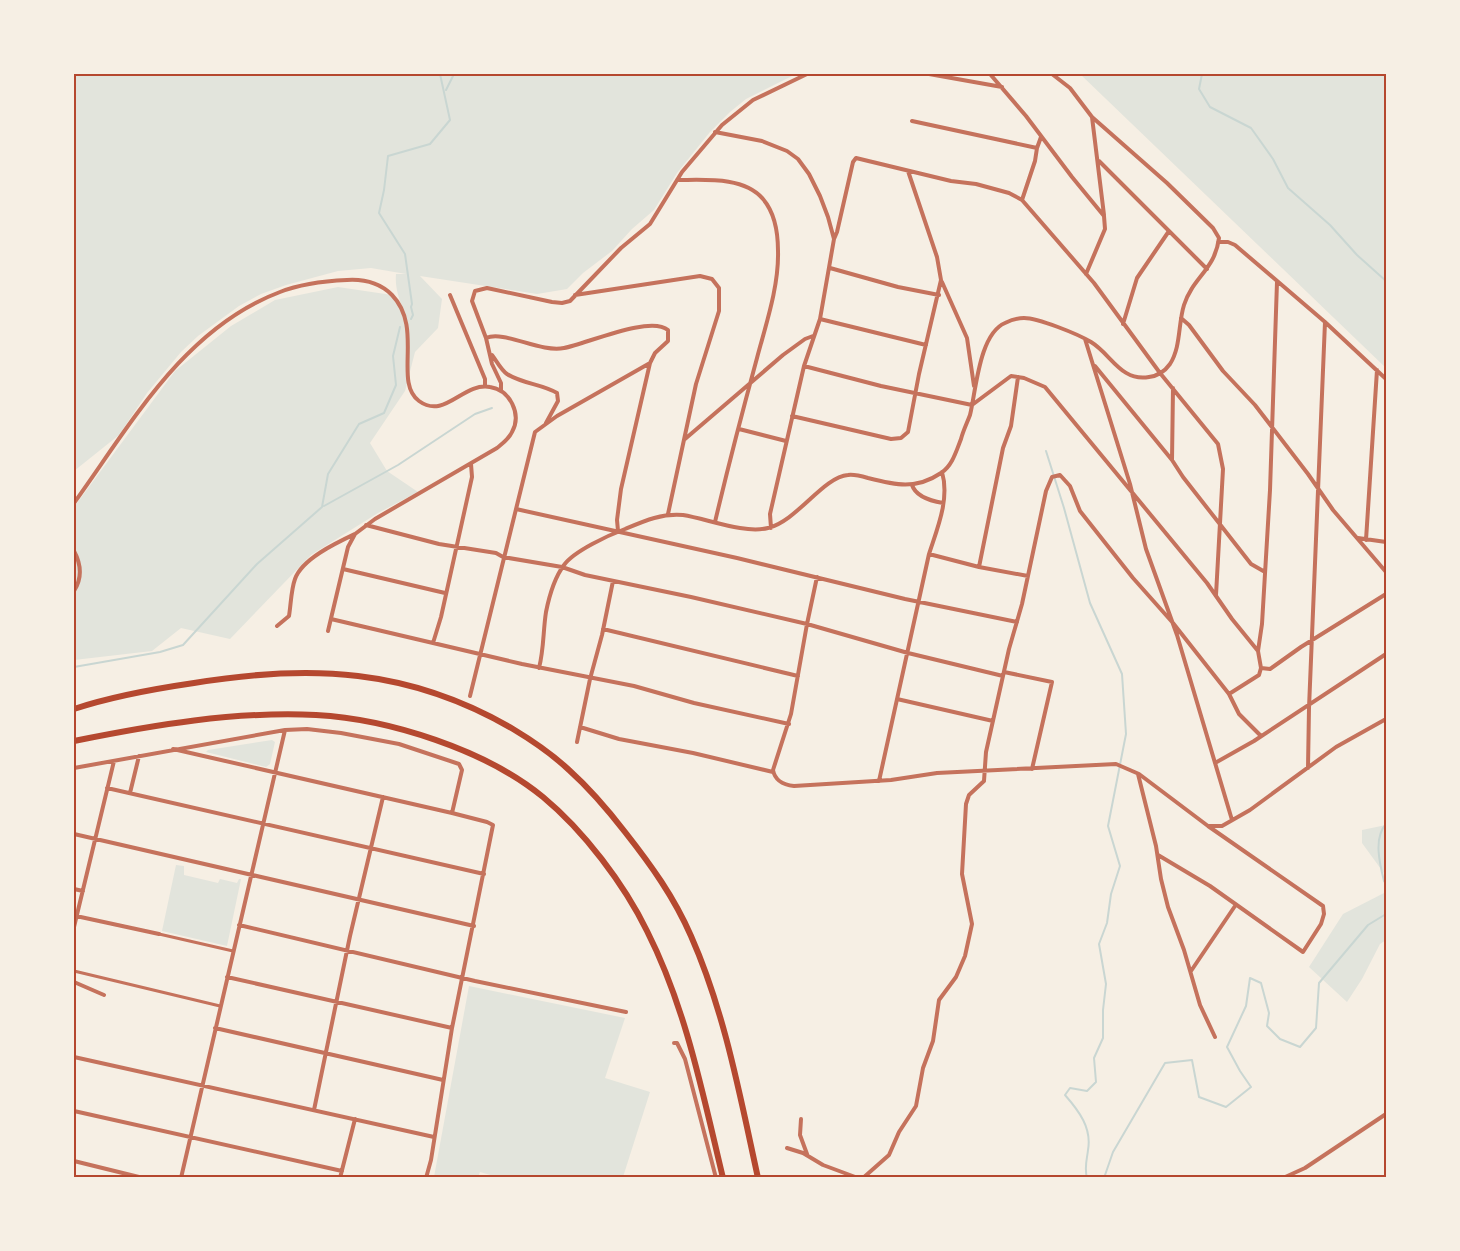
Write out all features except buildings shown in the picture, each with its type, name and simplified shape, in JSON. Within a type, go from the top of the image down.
[{"type":"highway","points":[[74,709],[106,699],[207,681],[274,673],[335,673],[377,678],[436,693],[487,714],[537,745],[578,778],[613,816],[650,864],[681,915],[701,959],[719,1014],[735,1070],[758,1178]]},
{"type":"highway","points":[[74,741],[205,719],[276,715],[335,717],[388,727],[443,742],[483,760],[531,788],[556,809],[596,853],[626,894],[647,931],[666,974],[687,1035],[723,1178]]},
{"type":"street","points":[[501,391],[501,384],[472,301],[474,293],[477,290],[493,289],[559,303],[568,302],[621,248],[650,224],[677,180],[715,132],[744,105],[807,74]]},
{"type":"street","points":[[929,74],[1002,88]]},
{"type":"street","points":[[990,74],[1104,216]]},
{"type":"street","points":[[539,668],[548,605],[562,567],[592,544],[618,531],[669,514],[755,529],[771,528],[790,517],[844,475],[897,485],[912,485],[924,482],[942,472],[954,458],[972,405],[991,335],[1004,323],[1021,318],[1030,319],[1085,338],[1132,377],[1146,378],[1160,373],[1168,366],[1173,357],[1188,295],[1214,259],[1218,236],[1191,206],[1092,117],[1070,88],[1052,74]]},
{"type":"street","points":[[1086,274],[1105,229],[1092,117]]},
{"type":"street","points":[[912,121],[1037,148]]},
{"type":"street","points":[[715,132],[746,137],[772,145],[787,151],[801,162],[820,196],[834,239]]},
{"type":"street","points":[[1022,200],[1041,137]]},
{"type":"street","points":[[771,528],[770,514],[786,441],[804,366],[820,319],[834,239],[854,159],[858,158],[908,171],[976,184],[1022,200],[1086,274],[1160,373],[1218,444],[1223,469],[1216,595]]},
{"type":"street","points":[[1098,160],[1207,269]]},
{"type":"street","points":[[908,171],[937,256],[941,280],[967,338],[975,389]]},
{"type":"street","points":[[677,180],[721,181],[741,185],[763,199],[775,222],[778,249],[777,268],[715,522]]},
{"type":"street","points":[[1123,324],[1137,278],[1169,231]]},
{"type":"street","points":[[1218,242],[1235,245],[1325,322],[1386,379]]},
{"type":"street","points":[[830,268],[939,295]]},
{"type":"street","points":[[575,295],[700,276],[710,278],[717,283],[720,290],[719,310],[696,384],[669,514]]},
{"type":"street","points":[[74,503],[171,369],[198,342],[247,309],[287,290],[315,284],[354,280],[371,282],[383,287],[397,300],[405,314],[409,332],[408,385],[416,399],[429,406],[443,406],[472,389],[485,386],[501,391],[507,396],[514,409],[515,424],[512,432],[496,448],[315,556],[295,577],[289,616],[277,626]]},
{"type":"street","points":[[792,416],[897,439],[906,435],[941,280]]},
{"type":"street","points":[[1229,694],[1257,676],[1261,668],[1258,651],[1263,624],[1273,428],[1277,282]]},
{"type":"street","points":[[450,295],[485,379],[485,386]]},
{"type":"street","points":[[1181,318],[1189,325],[1223,371],[1245,392],[1332,510],[1386,572]]},
{"type":"street","points":[[820,319],[926,345]]},
{"type":"street","points":[[1308,768],[1325,322]]},
{"type":"street","points":[[486,338],[495,336],[556,349],[609,333],[654,326],[662,326],[668,330],[668,339],[655,353],[650,363],[642,406],[621,489],[617,517],[618,531]]},
{"type":"street","points":[[684,439],[796,345],[813,336]]},
{"type":"street","points":[[1085,338],[1133,495],[1146,549],[1173,623],[1232,820]]},
{"type":"street","points":[[489,352],[504,373],[534,386],[548,387],[557,393],[558,401],[546,424]]},
{"type":"street","points":[[470,696],[535,432],[650,363]]},
{"type":"street","points":[[1093,363],[1172,460],[1251,564],[1265,572]]},
{"type":"street","points":[[804,366],[972,405],[1011,376],[1024,378],[1045,387],[1216,595],[1258,651]]},
{"type":"street","points":[[1366,540],[1377,370]]},
{"type":"street","points":[[979,567],[1003,448],[1011,426],[1018,377]]},
{"type":"street","points":[[1172,460],[1173,388]]},
{"type":"street","points":[[739,429],[786,441]]},
{"type":"street","points":[[433,643],[472,477],[471,464]]},
{"type":"street","points":[[879,781],[929,554],[941,519],[945,481],[942,472]]},
{"type":"street","points":[[863,1178],[889,1155],[899,1132],[916,1106],[922,1068],[933,1041],[939,1000],[956,977],[965,956],[972,924],[962,874],[966,804],[969,795],[982,785],[986,752],[1003,674],[1050,480],[1054,476],[1060,475],[1070,486],[1080,512],[1229,694],[1239,714],[1262,736]]},
{"type":"street","points":[[912,485],[916,493],[935,502],[943,503]]},
{"type":"street","points":[[516,509],[1017,622]]},
{"type":"street","points":[[366,525],[455,547],[496,553],[503,557],[562,567],[613,581],[672,592],[807,624],[908,653],[1003,674],[1052,682],[1032,769]]},
{"type":"street","points":[[328,631],[348,547],[355,534]]},
{"type":"street","points":[[1356,538],[1386,543]]},
{"type":"street","points":[[74,551],[80,567],[74,591]]},
{"type":"street","points":[[929,554],[979,567],[1028,576]]},
{"type":"street","points":[[343,569],[445,594]]},
{"type":"street","points":[[773,772],[789,724],[818,577]]},
{"type":"street","points":[[577,742],[613,581]]},
{"type":"street","points":[[1261,668],[1270,669],[1300,647],[1386,594]]},
{"type":"street","points":[[331,618],[539,668],[634,686],[694,703],[789,724]]},
{"type":"street","points":[[603,630],[798,676]]},
{"type":"street","points":[[1215,763],[1262,736],[1386,654]]},
{"type":"street","points":[[897,699],[993,721]]},
{"type":"street","points":[[1208,826],[1222,826],[1250,810],[1336,747],[1386,718]]},
{"type":"street","points":[[580,727],[619,739],[693,753],[773,772],[780,782],[789,786],[879,781],[937,772],[1116,764],[1137,773],[1208,826],[1323,906],[1324,914],[1321,924],[1303,952],[1235,906],[1210,886],[1158,855]]},
{"type":"street","points":[[74,768],[285,730],[310,729],[359,736],[420,750],[458,764],[462,770],[452,813]]},
{"type":"street","points":[[181,1178],[273,773],[285,730]]},
{"type":"street","points":[[173,749],[452,813],[493,825],[452,1028],[426,1178]]},
{"type":"street","points":[[130,793],[140,755]]},
{"type":"street","points":[[74,927],[114,760]]},
{"type":"street","points":[[1137,773],[1167,901],[1200,1005],[1215,1037]]},
{"type":"street","points":[[107,788],[484,874]]},
{"type":"street","points":[[314,1110],[383,797]]},
{"type":"street","points":[[74,834],[474,926]]},
{"type":"street","points":[[74,889],[83,891]]},
{"type":"street","points":[[1191,972],[1235,906]]},
{"type":"street","points":[[76,916],[233,951]]},
{"type":"street","points":[[239,925],[463,978],[626,1012]]},
{"type":"street","points":[[74,971],[220,1006]]},
{"type":"street","points":[[227,977],[452,1028]]},
{"type":"street","points":[[74,982],[104,995]]},
{"type":"street","points":[[215,1028],[443,1080]]},
{"type":"street","points":[[674,1043],[677,1043],[685,1059],[716,1178]]},
{"type":"street","points":[[74,1057],[434,1137]]},
{"type":"street","points":[[74,1111],[342,1171]]},
{"type":"street","points":[[1283,1178],[1305,1168],[1386,1114]]},
{"type":"street","points":[[340,1178],[355,1119]]},
{"type":"street","points":[[801,1119],[800,1135],[809,1157]]},
{"type":"street","points":[[787,1148],[858,1178]]},
{"type":"street","points":[[74,1161],[143,1178]]},
{"type":"shaded area","points":[[74,74],[796,74],[746,99],[730,112],[710,132],[677,173],[654,210],[612,251],[583,273],[567,289],[537,294],[420,276],[442,299],[438,328],[415,352],[405,391],[370,443],[387,471],[418,492],[378,513],[311,555],[230,639],[181,628],[152,651],[74,660],[74,507],[175,371],[231,326],[275,300],[338,287],[392,295],[403,309],[397,292],[396,274],[406,274],[371,268],[338,271],[286,285],[261,294],[239,306],[198,336],[181,352],[147,393],[119,435],[74,471]]},
{"type":"shaded area","points":[[1080,74],[1386,74],[1386,368]]},
{"type":"shaded area","points":[[272,740],[275,742],[270,764],[266,767],[206,752],[208,750]]},
{"type":"shaded area","points":[[1386,825],[1386,876],[1362,843],[1362,830]]},
{"type":"shaded area","points":[[176,865],[184,866],[184,875],[218,883],[220,879],[237,883],[241,879],[227,946],[162,931]]},
{"type":"shaded area","points":[[1386,892],[1386,940],[1380,944],[1347,1002],[1309,967],[1343,914]]},
{"type":"shaded area","points":[[469,986],[625,1018],[605,1078],[650,1092],[623,1177],[501,1178],[480,1172],[478,1177],[434,1177]]},
{"type":"waterway","points":[[411,319],[412,304],[405,254],[379,213],[388,156],[430,144],[450,120],[440,74]]},
{"type":"waterway","points":[[446,90],[454,74]]},
{"type":"waterway","points":[[1202,74],[1199,89],[1210,107],[1251,128],[1273,159],[1288,188],[1330,225],[1357,255],[1386,281]]},
{"type":"waterway","points":[[74,667],[160,652],[183,645],[257,564],[322,507],[328,474],[359,424],[384,413],[396,385],[393,356],[400,327]]},
{"type":"waterway","points":[[324,506],[398,465],[475,414],[492,408]]},
{"type":"waterway","points":[[1046,451],[1090,603],[1122,674],[1126,734],[1108,826],[1120,866],[1111,894],[1107,923],[1099,944],[1106,984],[1103,1038],[1094,1058],[1096,1082],[1087,1091],[1070,1088],[1065,1095],[1079,1114],[1088,1134],[1087,1178]]},
{"type":"waterway","points":[[1386,824],[1379,844],[1381,867],[1386,884]]},
{"type":"waterway","points":[[1104,1178],[1113,1152],[1165,1063],[1192,1060],[1199,1097],[1226,1107],[1251,1087],[1227,1047],[1246,1006],[1250,978],[1261,983],[1269,1013],[1267,1026],[1280,1039],[1300,1047],[1316,1028],[1319,983],[1368,925],[1386,914]]}]
